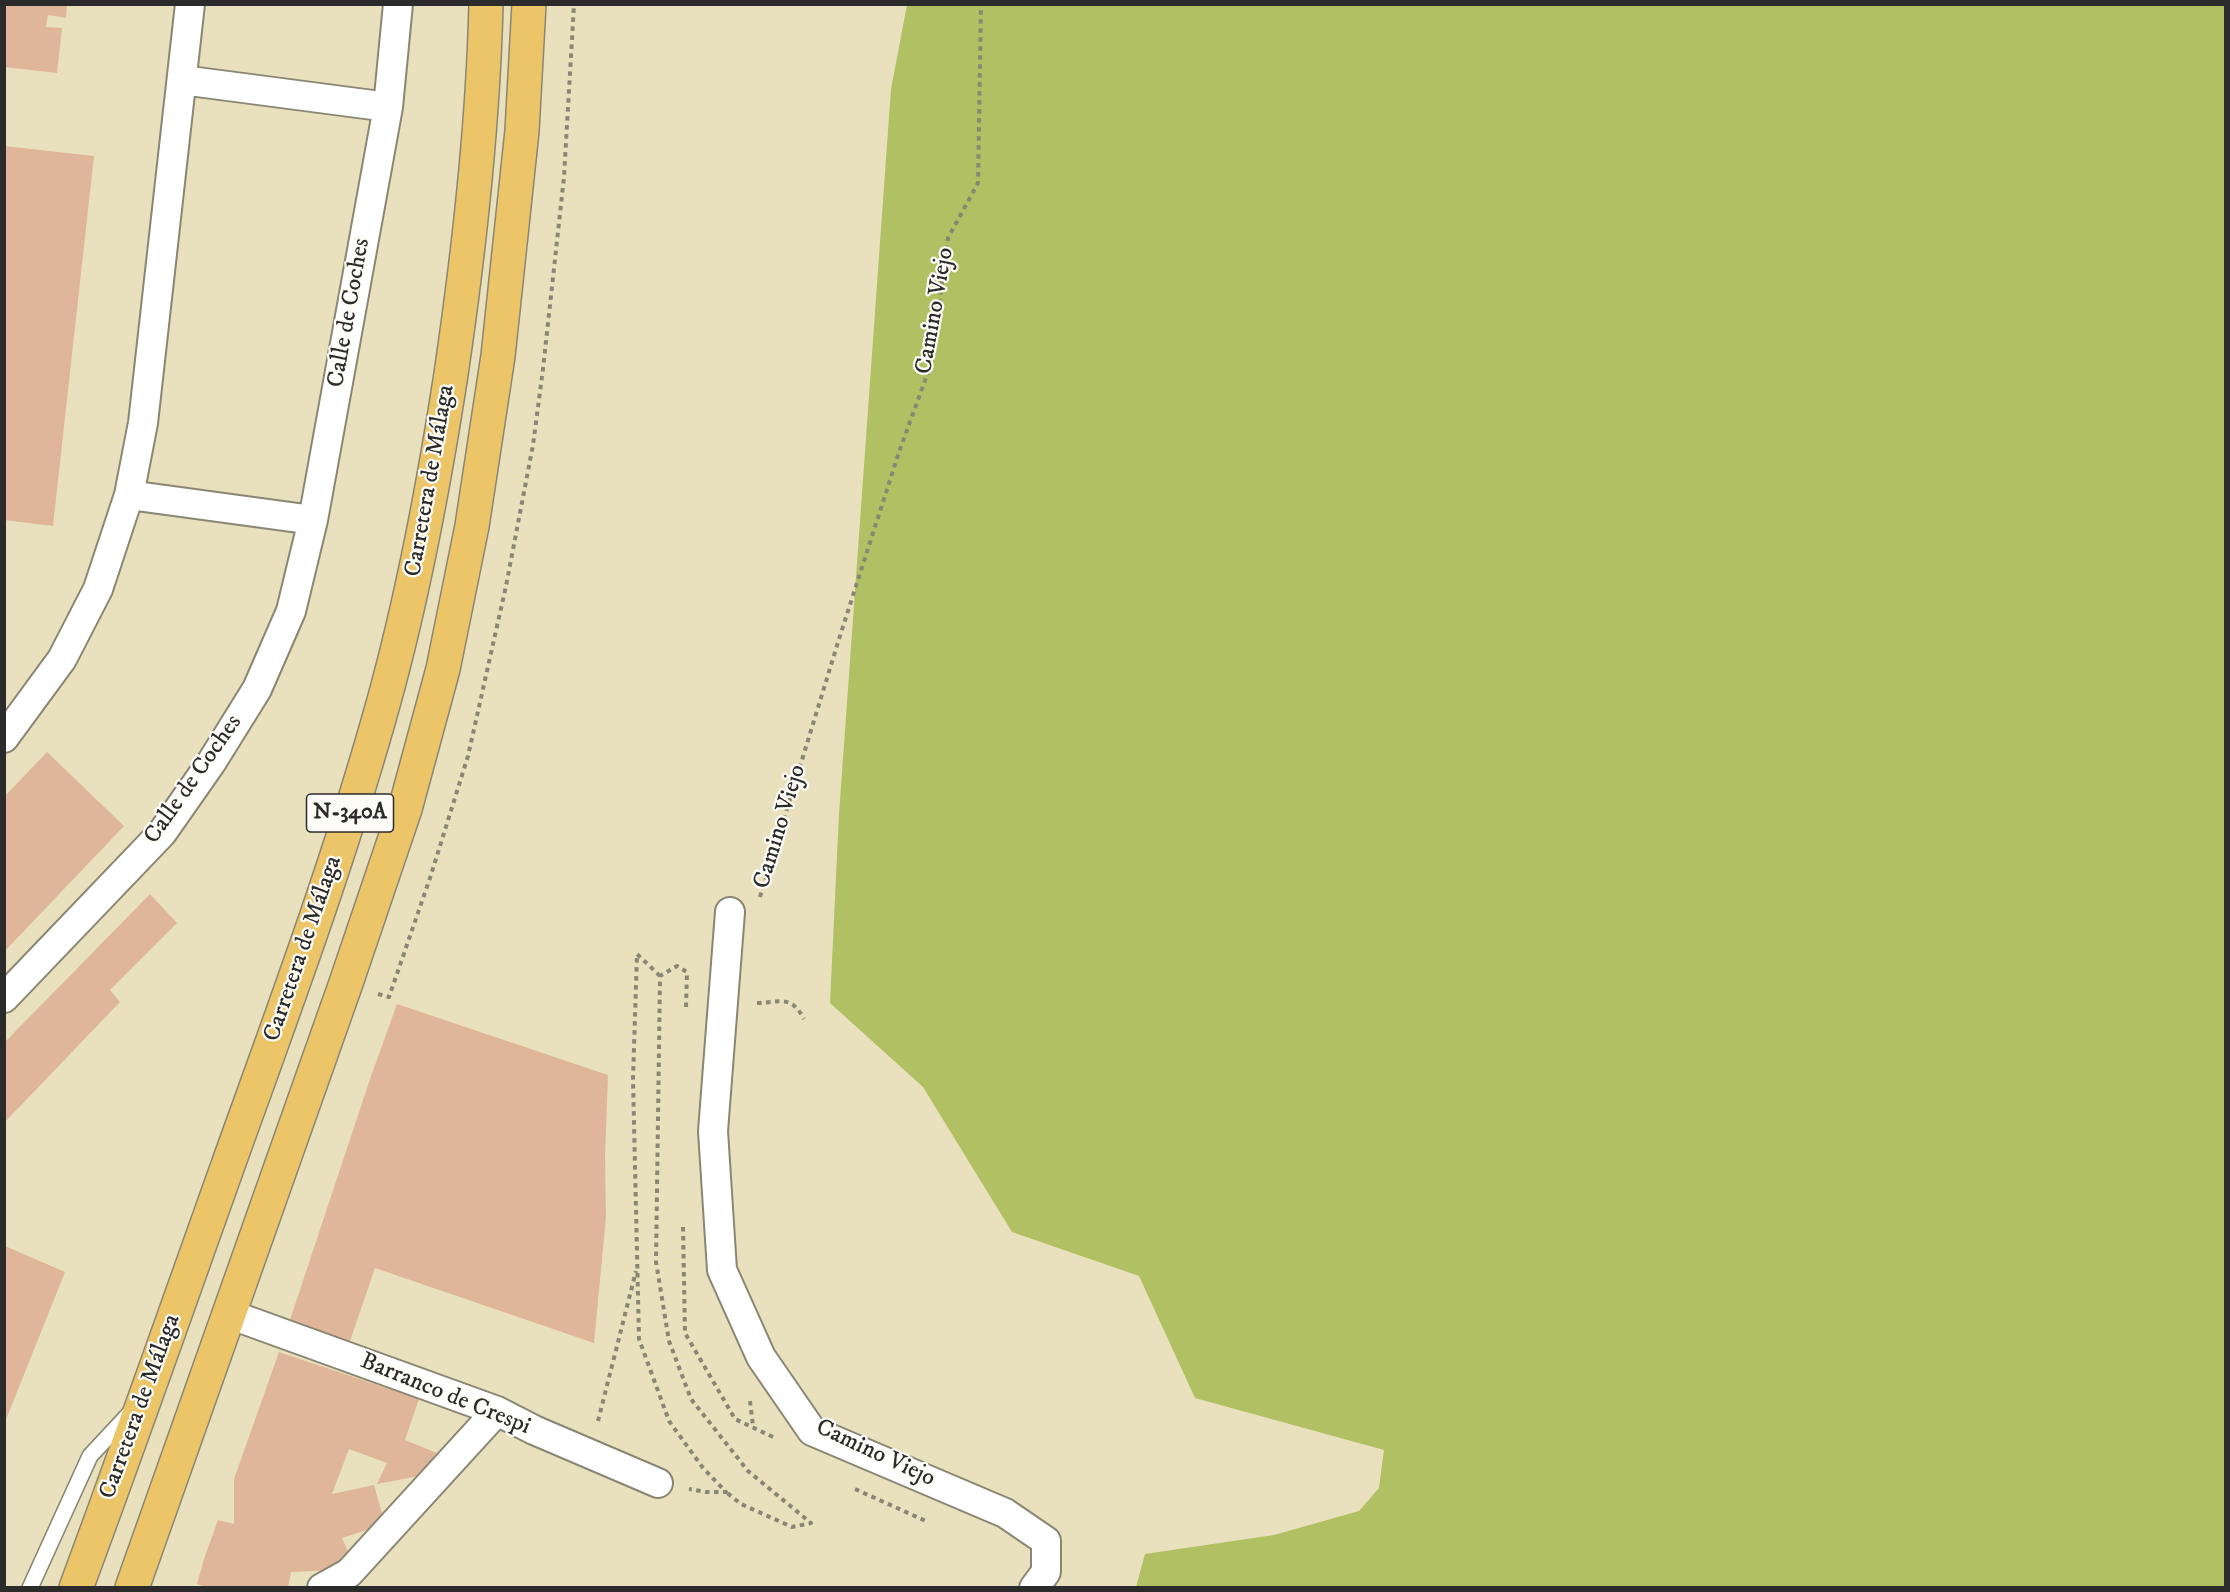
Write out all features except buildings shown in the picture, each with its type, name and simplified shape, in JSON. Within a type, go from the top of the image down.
[{"type":"highway","name":"Carretera de Málaga","points":[[76,1587],[320,909],[379,720],[411,595],[440,447],[465,277],[483,88],[486,4]]},
{"type":"highway","name":"Carretera de Málaga","points":[[132,1587],[318,1067],[401,820],[443,669],[472,526],[498,356],[522,131],[529,4]]},
{"type":"street","points":[[4,738],[62,659],[83,619],[98,589],[129,495],[143,423],[190,4]]},
{"type":"street","name":"Calle de Coches","points":[[4,998],[162,833],[211,763],[257,689],[291,610],[313,520],[388,106],[398,4]]},
{"type":"street","points":[[182,80],[388,106]]},
{"type":"street","points":[[129,495],[313,520]]},
{"type":"street","name":"Camino Viejo","points":[[730,912],[713,1131],[722,1270],[761,1357],[812,1431],[1005,1513],[1046,1541],[1046,1572],[1034,1587]]},
{"type":"street","name":"Barranco de Crespi","points":[[229,1314],[497,1412],[658,1483]]},
{"type":"street","points":[[322,1587],[349,1574],[497,1412]]},
{"type":"lane","points":[[30,1587],[90,1456],[145,1398]]},
{"type":"path","name":"Camino Viejo","points":[[730,912],[757,906],[842,628],[899,452],[931,364],[948,238],[978,183],[981,4]]},
{"type":"path","points":[[658,1483],[706,1492],[726,1492],[703,1468],[669,1421],[639,1339],[633,1079],[637,954],[660,976]]},
{"type":"path","points":[[723,1004],[790,1002],[797,1006],[804,1019]]},
{"type":"path","points":[[590,1454],[638,1265]]},
{"type":"path","points":[[867,1495],[928,1522]]},
{"type":"green space","points":[[907,5],[2225,5],[2225,1587],[1136,1587],[1145,1554],[1274,1535],[1359,1511],[1379,1488],[1384,1450],[1195,1398],[1139,1276],[1012,1232],[923,1087],[830,1003],[839,814],[891,89]]}]
